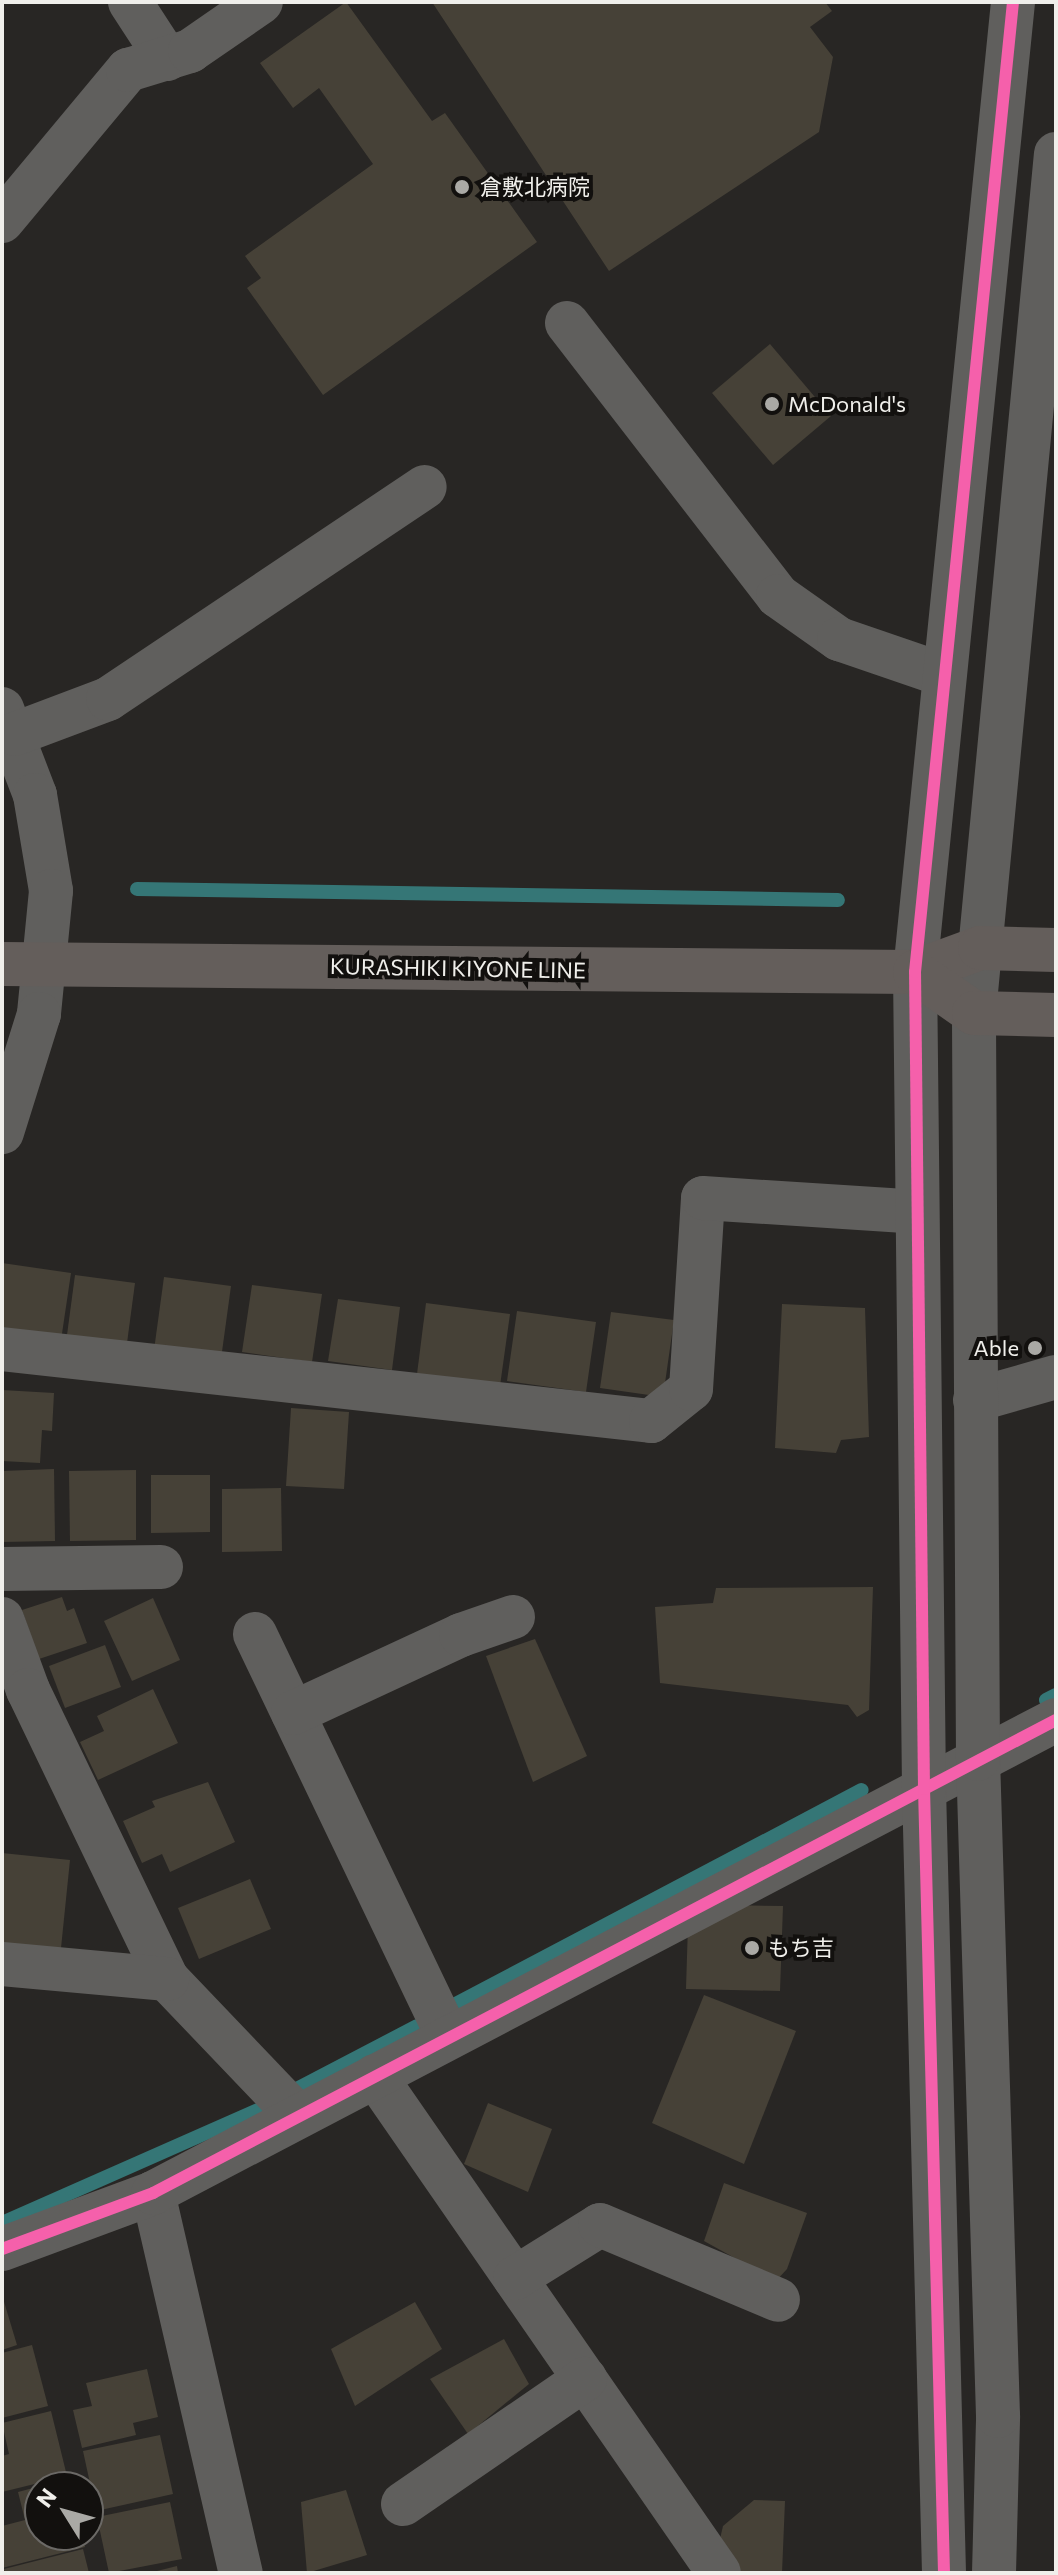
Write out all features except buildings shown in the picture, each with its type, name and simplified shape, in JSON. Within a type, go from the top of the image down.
[{"type":"main road","name":"KURASHIKI KIYONE LINE","points":[[2,964],[915,972],[980,948],[1056,950]]},
{"type":"main road","points":[[915,972],[974,1013],[1056,1015]]},
{"type":"street","points":[[130,2],[167,59]]},
{"type":"street","points":[[2,221],[128,70],[190,51],[261,2]]},
{"type":"street","points":[[944,2573],[924,1789],[915,972],[1013,2]]},
{"type":"street","points":[[994,2573],[998,2416],[978,1759],[974,1013],[1056,154]]},
{"type":"street","points":[[567,323],[778,596],[839,639],[944,675]]},
{"type":"street","points":[[2,1132],[39,1014],[47,963],[51,891],[35,795],[8,722],[108,699],[425,487]]},
{"type":"street","points":[[2,1349],[651,1421],[691,1389],[703,1198],[917,1212]]},
{"type":"street","points":[[975,1400],[1056,1377]]},
{"type":"street","points":[[2,1569],[161,1567]]},
{"type":"street","points":[[293,1713],[461,1635],[513,1617]]},
{"type":"street","points":[[2,1619],[28,1690],[167,1979],[298,2116]]},
{"type":"street","points":[[255,1634],[448,2037]]},
{"type":"street","points":[[2,2249],[153,2193],[1056,1720]]},
{"type":"street","points":[[2,1964],[167,1979]]},
{"type":"street","points":[[375,2076],[719,2573]]},
{"type":"street","points":[[153,2193],[241,2573]]},
{"type":"street","points":[[515,2278],[600,2225],[778,2300]]},
{"type":"street","points":[[403,2504],[585,2379]]},
{"type":"waterway","points":[[137,889],[838,900]]},
{"type":"waterway","points":[[1046,1700],[1056,1695]]},
{"type":"waterway","points":[[452,2006],[862,1790]]},
{"type":"waterway","points":[[291,2092],[417,2026]]},
{"type":"waterway","points":[[2,2223],[261,2109]]},
{"type":"cycle path","points":[[944,2573],[924,1789],[915,972],[1013,2]]},
{"type":"cycle path","points":[[2,2249],[153,2193],[1056,1720]]},
{"type":"place","name":"倉敷北病院","points":[[462,187]]},
{"type":"place","name":"McDonald's","points":[[772,404]]},
{"type":"place","name":"Able","points":[[1035,1348]]},
{"type":"place","name":"もち吉","points":[[752,1948]]}]
